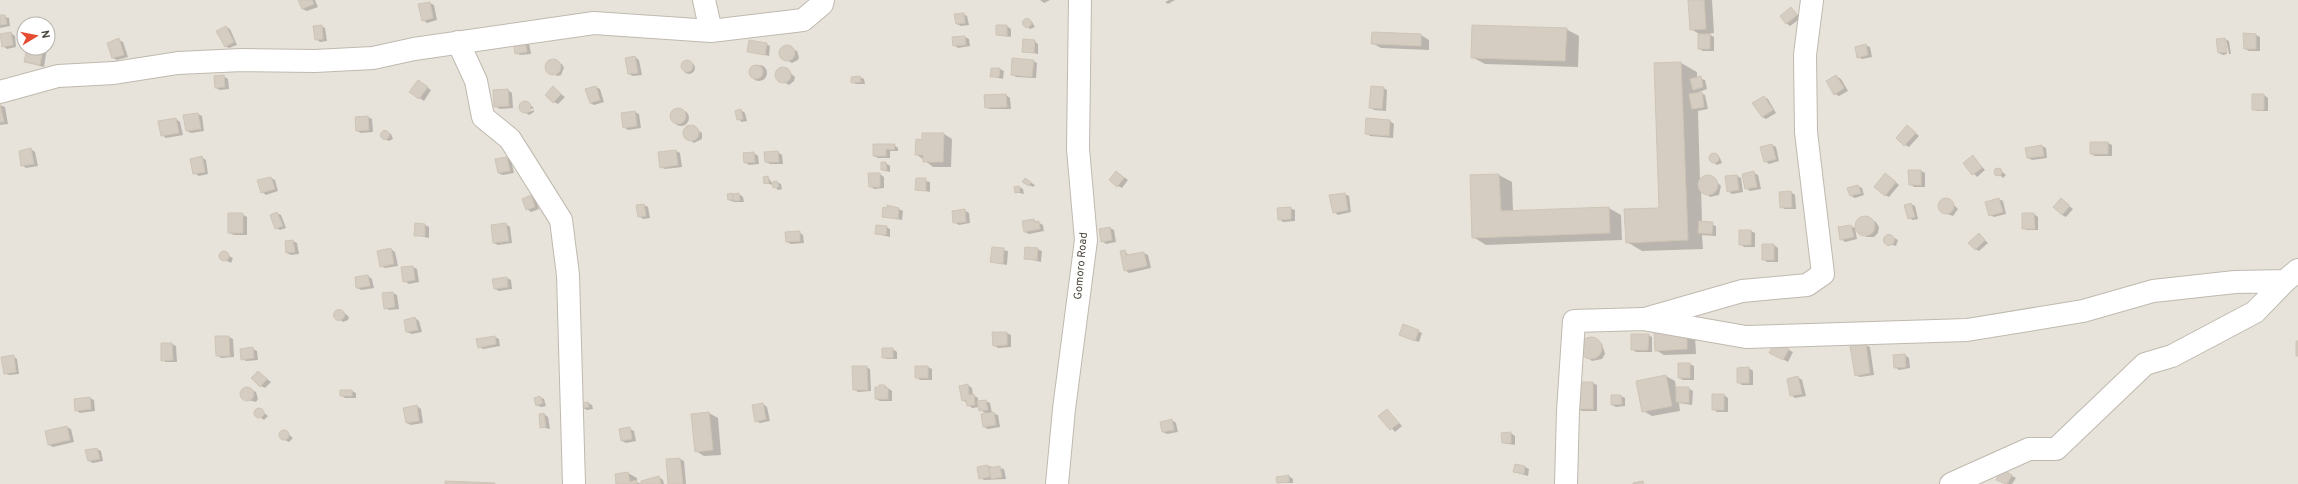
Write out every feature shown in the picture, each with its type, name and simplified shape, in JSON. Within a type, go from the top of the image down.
[{"type":"street","points":[[704,0],[711,31]]},
{"type":"street","points":[[0,92],[58,76],[114,73],[178,63],[242,60],[315,61],[373,58],[458,42],[594,23],[711,31],[803,20],[822,4],[823,0]]},
{"type":"street","name":"Gomoro Road","points":[[1057,484],[1064,410],[1086,240],[1078,148],[1080,0]]},
{"type":"street","points":[[1643,319],[1742,291],[1807,285],[1823,274],[1806,132],[1805,55],[1812,0]]},
{"type":"street","points":[[458,42],[476,81],[483,117],[510,139],[560,220],[568,275],[574,484]]},
{"type":"street","points":[[1566,484],[1568,412],[1574,321],[1643,319],[1746,337],[1967,330],[2082,310],[2153,291],[2292,275]]},
{"type":"street","points":[[1952,484],[2029,449],[2056,449],[2145,364],[2172,356],[2255,312],[2292,275]]},
{"type":"shaded area","points":[[0,0],[2298,0],[2298,484],[0,484]]},
{"type":"building","points":[[298,0],[312,0],[314,4],[302,9]]},
{"type":"building","points":[[1688,0],[1704,0],[1706,29],[1690,30]]},
{"type":"building","points":[[430,2],[433,18],[422,21],[418,4]]},
{"type":"building","points":[[1791,7],[1797,15],[1786,24],[1780,16]]},
{"type":"building","points":[[964,13],[965,23],[956,24],[954,14]]},
{"type":"building","points":[[0,15],[5,15],[7,24],[0,25]]},
{"type":"building","points":[[1025,19],[1029,19],[1031,23],[1029,27],[1025,27],[1023,25],[1023,21]]},
{"type":"building","points":[[322,25],[323,39],[315,40],[313,26]]},
{"type":"building","points":[[996,25],[1007,25],[1007,36],[996,35]]},
{"type":"building","points":[[1472,25],[1567,28],[1565,61],[1471,58]]},
{"type":"building","points":[[226,26],[234,42],[225,47],[216,31]]},
{"type":"building","points":[[11,32],[13,45],[2,47],[0,34]]},
{"type":"building","points":[[1372,32],[1421,34],[1421,46],[1371,44]]},
{"type":"building","points":[[2243,33],[2256,34],[2256,49],[2244,49]]},
{"type":"building","points":[[1698,34],[1710,34],[1710,49],[1698,49]]},
{"type":"building","points":[[965,36],[966,45],[953,46],[952,37]]},
{"type":"building","points":[[119,38],[124,55],[112,58],[107,43]]},
{"type":"building","points":[[2225,38],[2227,52],[2218,53],[2216,39]]},
{"type":"building","points":[[525,39],[527,52],[515,54],[513,41]]},
{"type":"building","points":[[1023,39],[1035,40],[1034,53],[1022,52]]},
{"type":"building","points":[[749,40],[767,43],[765,55],[747,52]]},
{"type":"building","points":[[1866,44],[1868,55],[1857,58],[1855,47]]},
{"type":"building","points":[[787,45],[794,50],[795,53],[790,60],[787,61],[780,56],[779,53],[784,46]]},
{"type":"building","points":[[25,56],[42,56],[40,65],[24,62]]},
{"type":"building","points":[[635,56],[638,73],[628,74],[625,58]]},
{"type":"building","points":[[1012,58],[1034,60],[1032,77],[1011,75]]},
{"type":"building","points":[[553,59],[560,64],[561,67],[556,74],[553,75],[546,70],[545,67],[550,60]]},
{"type":"building","points":[[685,60],[689,60],[693,66],[689,72],[685,72],[681,68],[681,64]]},
{"type":"building","points":[[1681,62],[1688,240],[1626,243],[1624,209],[1659,208],[1654,63]]},
{"type":"building","points":[[753,65],[759,65],[763,69],[763,75],[759,79],[753,79],[749,75],[749,69]]},
{"type":"building","points":[[783,67],[789,69],[791,75],[789,81],[783,83],[777,81],[775,75],[777,69]]},
{"type":"building","points":[[991,68],[1000,68],[999,77],[990,77]]},
{"type":"building","points":[[224,75],[225,87],[215,88],[214,76]]},
{"type":"building","points":[[1836,75],[1844,88],[1834,95],[1826,81]]},
{"type":"building","points":[[860,76],[861,82],[851,83],[851,77]]},
{"type":"building","points":[[1701,76],[1703,87],[1693,90],[1690,79]]},
{"type":"building","points":[[418,80],[428,87],[419,99],[409,92]]},
{"type":"building","points":[[553,86],[561,94],[553,103],[545,95]]},
{"type":"building","points":[[596,86],[600,100],[590,103],[585,89]]},
{"type":"building","points":[[1371,86],[1384,87],[1382,109],[1369,108]]},
{"type":"building","points":[[508,89],[509,106],[494,107],[493,90]]},
{"type":"building","points":[[1702,92],[1704,107],[1692,109],[1689,94]]},
{"type":"building","points":[[1006,94],[1007,107],[985,108],[984,95]]},
{"type":"building","points":[[2252,94],[2264,94],[2264,110],[2252,110]]},
{"type":"building","points":[[1764,96],[1773,110],[1762,117],[1752,103]]},
{"type":"building","points":[[525,101],[529,103],[531,107],[529,111],[525,113],[521,111],[519,107],[521,103]]},
{"type":"building","points":[[0,104],[4,122],[0,122]]},
{"type":"building","points":[[678,108],[684,110],[686,116],[684,122],[678,124],[672,122],[670,116],[672,110]]},
{"type":"building","points":[[741,109],[743,119],[737,120],[735,111]]},
{"type":"building","points":[[635,111],[637,126],[623,128],[621,113]]},
{"type":"building","points":[[198,113],[201,129],[186,131],[183,115]]},
{"type":"building","points":[[368,116],[369,130],[356,131],[355,117]]},
{"type":"building","points":[[176,118],[179,133],[161,136],[158,121]]},
{"type":"building","points":[[1366,118],[1390,120],[1389,136],[1365,134]]},
{"type":"building","points":[[691,125],[697,127],[699,133],[697,139],[691,141],[685,139],[683,133],[685,127]]},
{"type":"building","points":[[1907,125],[1916,133],[1904,146],[1896,138]]},
{"type":"building","points":[[383,131],[387,131],[389,135],[387,139],[383,139],[381,137],[381,133]]},
{"type":"building","points":[[922,133],[944,133],[943,162],[923,162],[923,155],[915,155],[916,139],[922,140]]},
{"type":"building","points":[[2090,142],[2108,142],[2108,154],[2090,154]]},
{"type":"building","points":[[873,144],[895,144],[894,150],[886,149],[886,156],[873,156]]},
{"type":"building","points":[[1772,144],[1776,159],[1764,162],[1760,147]]},
{"type":"building","points":[[2042,145],[2044,156],[2027,158],[2025,148]]},
{"type":"building","points":[[31,148],[34,164],[21,166],[19,151]]},
{"type":"building","points":[[676,150],[678,165],[660,168],[658,152]]},
{"type":"building","points":[[778,151],[779,162],[765,162],[764,152]]},
{"type":"building","points":[[754,152],[755,162],[744,163],[743,153]]},
{"type":"building","points":[[1714,153],[1719,158],[1714,163],[1709,158]]},
{"type":"building","points":[[1973,155],[1982,168],[1972,175],[1963,163]]},
{"type":"building","points":[[202,156],[205,172],[193,174],[190,159]]},
{"type":"building","points":[[507,157],[510,171],[498,173],[495,159]]},
{"type":"building","points":[[881,162],[886,162],[887,170],[881,170]]},
{"type":"building","points":[[1996,168],[2000,168],[2002,172],[2000,176],[1996,176],[1994,174],[1994,170]]},
{"type":"building","points":[[1908,170],[1921,170],[1921,185],[1909,185]]},
{"type":"building","points":[[1116,171],[1124,178],[1117,187],[1109,180]]},
{"type":"building","points":[[1754,171],[1757,187],[1745,189],[1742,174]]},
{"type":"building","points":[[868,173],[880,173],[880,187],[869,187]]},
{"type":"building","points":[[1885,173],[1896,182],[1885,196],[1874,187]]},
{"type":"building","points":[[1499,174],[1501,211],[1609,207],[1610,233],[1472,238],[1470,175]]},
{"type":"building","points":[[1708,175],[1715,178],[1718,185],[1715,192],[1708,195],[1701,192],[1698,185],[1701,178]]},
{"type":"building","points":[[1737,175],[1739,190],[1727,192],[1725,176]]},
{"type":"building","points":[[768,176],[769,183],[764,184],[763,177]]},
{"type":"building","points":[[271,177],[275,189],[261,193],[257,180]]},
{"type":"building","points":[[916,178],[926,178],[926,191],[915,190]]},
{"type":"building","points":[[1025,178],[1031,182],[1029,186],[1022,182]]},
{"type":"building","points":[[777,181],[779,187],[773,188],[772,182]]},
{"type":"building","points":[[1858,185],[1861,193],[1850,196],[1847,188]]},
{"type":"building","points":[[1019,186],[1020,192],[1015,193],[1014,187]]},
{"type":"building","points":[[1791,191],[1792,207],[1780,208],[1779,192]]},
{"type":"building","points":[[732,193],[734,199],[728,200],[727,194]]},
{"type":"building","points":[[739,193],[740,200],[734,201],[733,194]]},
{"type":"building","points":[[1345,193],[1348,210],[1333,213],[1329,195]]},
{"type":"building","points":[[531,195],[535,207],[526,210],[522,199]]},
{"type":"building","points":[[1946,198],[1953,203],[1954,206],[1949,213],[1946,214],[1939,209],[1938,206],[1943,199]]},
{"type":"building","points":[[1999,198],[2003,212],[1989,216],[1985,202]]},
{"type":"building","points":[[2061,198],[2070,206],[2062,215],[2053,207]]},
{"type":"building","points":[[1911,203],[1915,217],[1908,219],[1904,205]]},
{"type":"building","points":[[644,204],[646,216],[638,217],[636,205]]},
{"type":"building","points":[[887,205],[899,208],[898,219],[882,217],[883,207],[887,208]]},
{"type":"building","points":[[1291,207],[1291,219],[1278,220],[1277,208]]},
{"type":"building","points":[[965,209],[966,222],[953,223],[952,211]]},
{"type":"building","points":[[277,212],[283,226],[275,229],[270,215]]},
{"type":"building","points":[[228,213],[243,213],[243,233],[228,233]]},
{"type":"building","points":[[2022,213],[2034,213],[2035,229],[2022,229]]},
{"type":"building","points":[[1865,216],[1872,219],[1875,226],[1872,233],[1865,236],[1858,233],[1855,226],[1858,219]]},
{"type":"building","points":[[1034,219],[1034,222],[1039,221],[1040,229],[1024,232],[1022,221]]},
{"type":"building","points":[[1699,221],[1713,222],[1712,234],[1698,233]]},
{"type":"building","points":[[415,223],[425,224],[425,236],[414,236]]},
{"type":"building","points":[[506,223],[509,241],[493,243],[491,225]]},
{"type":"building","points":[[876,225],[887,226],[886,235],[875,234]]},
{"type":"building","points":[[1851,225],[1854,237],[1840,240],[1838,227]]},
{"type":"building","points":[[1110,227],[1112,240],[1101,242],[1099,229]]},
{"type":"building","points":[[1739,230],[1751,230],[1751,245],[1739,245]]},
{"type":"building","points":[[800,231],[800,241],[786,242],[785,232]]},
{"type":"building","points":[[1979,233],[1985,240],[1975,250],[1968,243]]},
{"type":"building","points":[[1887,235],[1891,235],[1893,236],[1893,244],[1887,245],[1884,242],[1884,238]]},
{"type":"building","points":[[293,240],[295,252],[286,253],[285,241]]},
{"type":"building","points":[[1762,244],[1774,244],[1774,260],[1762,260]]},
{"type":"building","points":[[992,247],[1004,248],[1003,264],[990,262]]},
{"type":"building","points":[[1025,247],[1038,248],[1037,260],[1024,259]]},
{"type":"building","points":[[391,248],[394,264],[380,267],[377,251]]},
{"type":"building","points":[[1125,250],[1126,255],[1144,252],[1147,266],[1124,271],[1120,251]]},
{"type":"building","points":[[222,251],[226,251],[229,256],[226,261],[222,261],[219,258],[219,254]]},
{"type":"building","points":[[413,266],[415,280],[403,282],[401,267]]},
{"type":"building","points":[[368,275],[370,286],[356,288],[355,277]]},
{"type":"building","points":[[507,277],[508,287],[494,289],[492,279]]},
{"type":"building","points":[[393,292],[395,307],[384,309],[382,293]]},
{"type":"building","points":[[339,309],[343,311],[345,315],[343,319],[339,321],[335,319],[333,315],[335,311]]},
{"type":"building","points":[[415,317],[418,330],[406,332],[404,320]]},
{"type":"building","points":[[1403,324],[1419,330],[1415,341],[1399,335]]},
{"type":"building","points":[[1687,330],[1687,349],[1655,351],[1654,331]]},
{"type":"building","points":[[992,332],[1007,332],[1007,345],[993,346]]},
{"type":"building","points":[[1631,334],[1649,334],[1648,350],[1631,350]]},
{"type":"building","points":[[215,336],[229,336],[230,356],[216,356]]},
{"type":"building","points":[[495,336],[496,344],[478,348],[476,339]]},
{"type":"building","points":[[1591,337],[1599,340],[1602,348],[1599,356],[1591,359],[1583,356],[1580,348],[1583,340]]},
{"type":"building","points":[[2296,341],[2298,341],[2298,356],[2296,356]]},
{"type":"building","points":[[1775,342],[1789,349],[1783,360],[1769,353]]},
{"type":"building","points":[[161,343],[172,343],[173,360],[161,361]]},
{"type":"building","points":[[1866,344],[1870,373],[1855,376],[1850,346]]},
{"type":"building","points":[[253,347],[254,358],[241,360],[240,349]]},
{"type":"building","points":[[882,348],[893,348],[893,358],[882,358]]},
{"type":"building","points":[[1905,354],[1906,367],[1894,368],[1893,355]]},
{"type":"building","points":[[14,355],[16,372],[4,374],[1,357]]},
{"type":"building","points":[[1678,363],[1690,363],[1690,378],[1678,378]]},
{"type":"building","points":[[852,366],[867,366],[868,390],[853,390]]},
{"type":"building","points":[[915,366],[928,366],[928,378],[915,378]]},
{"type":"building","points":[[1749,367],[1749,383],[1737,383],[1737,368]]},
{"type":"building","points":[[258,371],[267,379],[260,387],[251,378]]},
{"type":"building","points":[[1666,375],[1672,406],[1642,412],[1636,381]]},
{"type":"building","points":[[1798,376],[1802,394],[1790,396],[1787,379]]},
{"type":"building","points":[[1577,382],[1593,382],[1593,409],[1577,409]]},
{"type":"building","points":[[968,384],[969,395],[974,394],[975,405],[967,406],[966,400],[962,401],[959,386]]},
{"type":"building","points":[[879,385],[885,385],[885,388],[888,388],[888,399],[875,399],[875,387],[879,387]]},
{"type":"building","points":[[247,387],[252,389],[254,394],[252,399],[247,401],[242,399],[240,394],[242,389]]},
{"type":"building","points":[[1676,387],[1689,387],[1689,403],[1676,402]]},
{"type":"building","points":[[340,390],[352,390],[352,396],[340,396]]},
{"type":"building","points":[[1712,394],[1724,394],[1724,410],[1712,410]]},
{"type":"building","points":[[1611,395],[1621,395],[1622,404],[1611,405]]},
{"type":"building","points":[[540,396],[543,403],[536,406],[534,398]]},
{"type":"building","points":[[90,397],[91,409],[75,411],[74,399]]},
{"type":"building","points":[[986,400],[988,410],[979,411],[977,401]]},
{"type":"building","points":[[588,402],[589,407],[582,408],[581,403]]},
{"type":"building","points":[[763,403],[766,419],[755,422],[752,405]]},
{"type":"building","points":[[417,405],[419,421],[406,423],[403,408]]},
{"type":"building","points":[[257,408],[261,408],[264,413],[261,418],[257,418],[254,415],[254,411]]},
{"type":"building","points":[[1387,409],[1399,423],[1390,430],[1378,416]]},
{"type":"building","points":[[709,412],[713,450],[695,452],[691,414]]},
{"type":"building","points":[[994,412],[996,425],[983,427],[981,414]]},
{"type":"building","points":[[544,413],[546,427],[540,428],[539,414]]},
{"type":"building","points":[[1172,419],[1174,430],[1162,432],[1160,422]]},
{"type":"building","points":[[67,426],[70,440],[48,445],[45,431]]},
{"type":"building","points":[[630,427],[632,439],[621,441],[619,429]]},
{"type":"building","points":[[282,430],[286,430],[288,431],[288,439],[282,440],[279,437],[279,433]]},
{"type":"building","points":[[1511,432],[1511,443],[1502,443],[1501,433]]},
{"type":"building","points":[[97,448],[100,459],[88,461],[85,450]]},
{"type":"building","points":[[680,458],[683,484],[668,484],[666,459]]},
{"type":"building","points":[[1515,464],[1525,466],[1524,474],[1513,472]]},
{"type":"building","points":[[988,465],[990,477],[979,479],[977,467]]},
{"type":"building","points":[[1000,466],[1002,477],[991,479],[989,468]]},
{"type":"building","points":[[2002,469],[2012,475],[2007,484],[1996,480]]},
{"type":"building","points":[[628,472],[630,482],[636,480],[637,484],[616,484],[615,474]]},
{"type":"building","points":[[1289,475],[1289,482],[1277,483],[1276,477]]},
{"type":"building","points":[[659,476],[661,484],[641,484],[641,481]]},
{"type":"building","points":[[445,481],[495,483],[495,484],[445,484]]},
{"type":"building","points":[[1643,481],[1644,484],[1633,484],[1633,483]]}]
